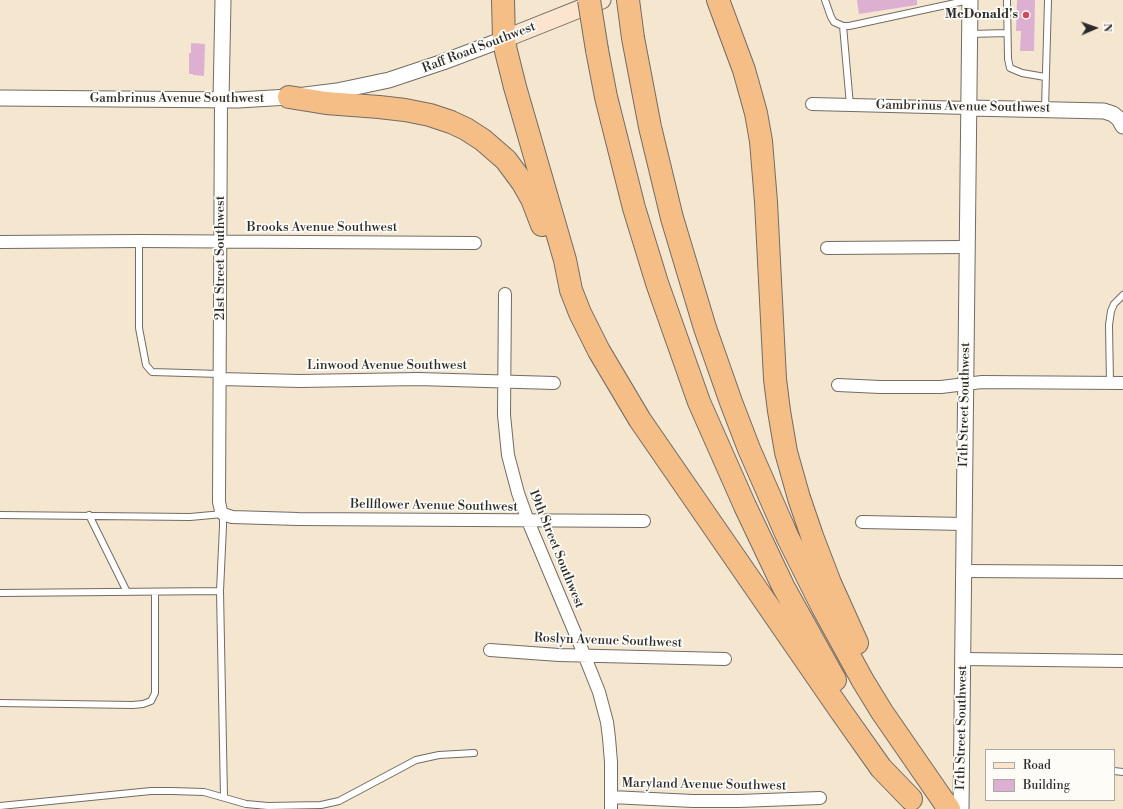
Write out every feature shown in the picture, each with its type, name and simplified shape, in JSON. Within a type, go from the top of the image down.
[{"type":"highway","points":[[503,0],[504,39],[506,51],[565,260],[571,290]]},
{"type":"highway","points":[[589,0],[606,97],[634,208],[657,283],[699,402],[745,506],[784,586],[829,669],[914,804]]},
{"type":"highway","points":[[628,0],[633,38],[650,127],[672,218],[705,328],[747,442],[788,538],[823,608],[878,706],[949,809]]},
{"type":"highway","points":[[718,0],[744,70],[756,113],[767,210],[775,379],[786,452],[799,498],[833,590],[870,670],[926,777]]},
{"type":"highway","points":[[289,97],[326,103],[399,109],[430,115],[466,129],[483,140],[506,160],[523,183],[532,199],[580,313],[599,350],[640,420],[881,768],[914,804]]},
{"type":"main road","name":"Raff Road Southwest","points":[[504,39],[602,0]]},
{"type":"street","name":"21st Street Southwest","points":[[223,0],[221,100],[219,502],[223,514]]},
{"type":"street","name":"17th Street Southwest","points":[[961,809],[970,0]]},
{"type":"street","name":"Raff Road Southwest","points":[[353,88],[412,73],[504,39]]},
{"type":"street","name":"Gambrinus Avenue Southwest","points":[[0,98],[274,99],[353,88]]},
{"type":"street","name":"Gambrinus Avenue Southwest","points":[[812,104],[1095,110],[1113,114],[1119,119],[1123,126]]},
{"type":"street","name":"Brooks Avenue Southwest","points":[[0,242],[139,241],[475,243]]},
{"type":"street","points":[[828,248],[967,247]]},
{"type":"street","name":"19th Street Southwest","points":[[505,294],[504,415],[508,454],[518,493],[528,521],[584,655],[598,692],[607,722],[611,762],[611,803]]},
{"type":"street","name":"Linwood Avenue Southwest","points":[[220,377],[300,381],[418,379],[554,383]]},
{"type":"street","points":[[838,386],[934,387],[982,382],[1123,382]]},
{"type":"street","name":"Bellflower Avenue Southwest","points":[[223,514],[232,517],[298,519],[644,521]]},
{"type":"street","points":[[862,522],[964,524]]},
{"type":"street","points":[[964,571],[1123,572]]},
{"type":"street","name":"Roslyn Avenue Southwest","points":[[490,650],[584,655],[725,659]]},
{"type":"street","points":[[963,659],[1123,662]]},
{"type":"street","name":"Maryland Avenue Southwest","points":[[611,803],[693,801],[738,802],[820,798]]},
{"type":"lane","points":[[825,0],[834,22],[843,26],[850,26],[970,0]]},
{"type":"lane","points":[[1007,0],[1008,60],[1010,68],[1022,74],[1045,77]]},
{"type":"lane","points":[[1045,109],[1048,0]]},
{"type":"lane","points":[[843,26],[850,105]]},
{"type":"lane","points":[[970,34],[1007,33]]},
{"type":"lane","points":[[139,241],[139,328],[146,365],[152,372],[220,377]]},
{"type":"lane","points":[[1110,382],[1111,311],[1114,304],[1123,296]]},
{"type":"lane","points":[[0,515],[190,517],[223,514],[220,591],[224,797]]},
{"type":"lane","points":[[89,515],[127,592]]},
{"type":"lane","points":[[0,594],[220,591]]},
{"type":"lane","points":[[0,704],[133,705],[151,701],[155,693],[155,592]]},
{"type":"lane","points":[[0,806],[151,791],[204,792],[246,804],[268,806],[321,806],[339,801],[416,760],[439,755],[474,753]]},
{"type":"building","points":[[857,0],[917,0],[917,5],[859,14]]},
{"type":"building","name":"McDonald's","points":[[1017,0],[1035,0],[1034,51],[1020,51],[1021,31],[1016,31]]},
{"type":"building","points":[[191,43],[205,44],[204,76],[189,74],[189,53],[191,53]]},
{"type":"place","name":"McDonald's","points":[[1026,15]]}]
